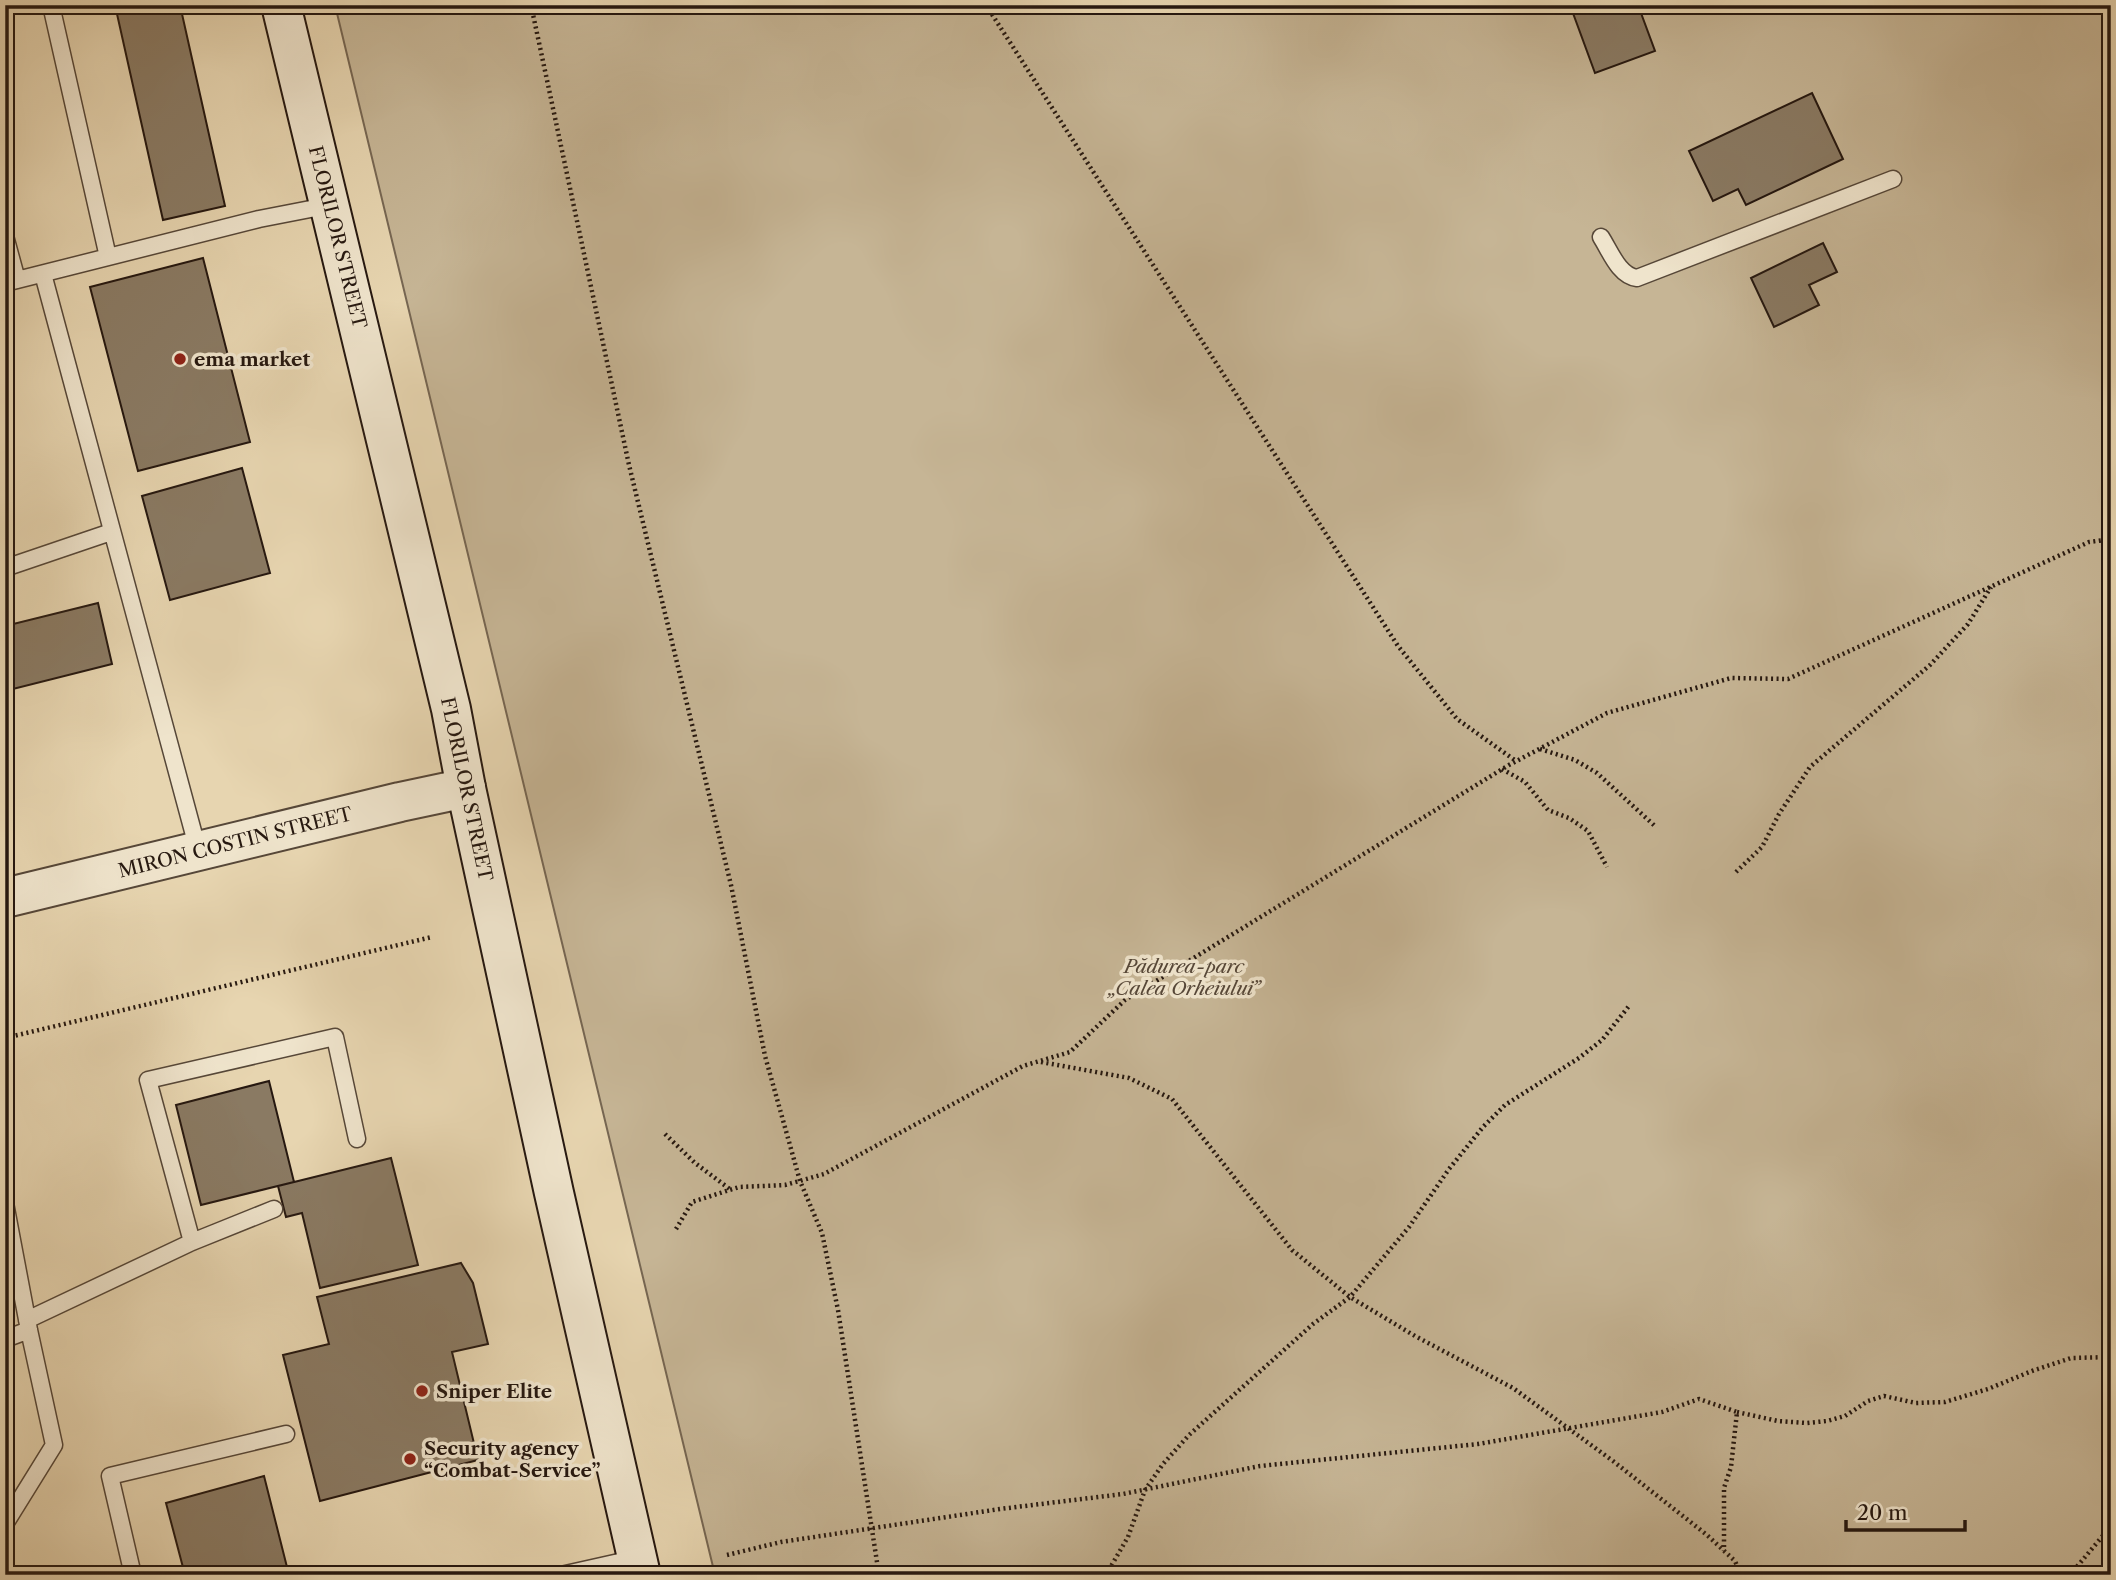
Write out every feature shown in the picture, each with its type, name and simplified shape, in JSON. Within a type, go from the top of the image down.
[{"type":"main road","name":"FLORILOR STREET","points":[[281,5],[448,695],[557,1206],[639,1567]]},
{"type":"main road","name":"MIRON COSTIN STREET","points":[[5,898],[466,788]]},
{"type":"lane","points":[[51,5],[108,257]]},
{"type":"lane","points":[[1601,237],[1623,272],[1629,277],[1637,278],[1893,179]]},
{"type":"lane","points":[[5,236],[11,281],[259,219],[331,205]]},
{"type":"lane","points":[[43,274],[198,850]]},
{"type":"lane","points":[[5,568],[111,532]]},
{"type":"lane","points":[[192,1242],[148,1080],[335,1037],[357,1139]]},
{"type":"lane","points":[[5,1203],[54,1445],[5,1524]]},
{"type":"lane","points":[[5,1339],[192,1242],[274,1209]]},
{"type":"lane","points":[[133,1575],[110,1476],[286,1433]]},
{"type":"lane","points":[[561,1575],[639,1567]]},
{"type":"path","points":[[531,5],[629,465],[731,885],[765,1056],[800,1181],[825,1246],[838,1310],[879,1575]]},
{"type":"path","points":[[986,5],[1398,646],[1457,719],[1516,761]]},
{"type":"path","points":[[676,1229],[692,1202],[739,1187],[785,1185],[824,1174],[1023,1066],[1070,1052],[1125,1000],[1502,769],[1607,713],[1731,678],[1788,679],[2089,542],[2111,539]]},
{"type":"path","points":[[1736,872],[1762,847],[1810,767],[1930,665],[1968,624],[1991,586]]},
{"type":"path","points":[[1539,749],[1574,761],[1597,773],[1656,827]]},
{"type":"path","points":[[1502,769],[1525,782],[1548,810],[1569,818],[1588,831],[1607,867]]},
{"type":"path","points":[[5,1038],[432,937]]},
{"type":"path","points":[[1106,1575],[1128,1537],[1145,1490],[1163,1464],[1189,1435],[1313,1324],[1350,1297],[1409,1227],[1449,1169],[1505,1105],[1602,1040],[1629,1006]]},
{"type":"path","points":[[1038,1062],[1129,1079],[1172,1098],[1292,1250],[1350,1297],[1415,1336],[1513,1388],[1613,1461],[1707,1535],[1735,1561],[1741,1575]]},
{"type":"path","points":[[665,1134],[695,1163],[731,1190]]},
{"type":"path","points":[[727,1555],[781,1542],[1145,1490],[1260,1466],[1478,1444],[1662,1412],[1699,1399],[1737,1412],[1778,1421],[1827,1421],[1845,1416],[1868,1401],[1884,1396],[1916,1403],[1945,1402],[2071,1358],[2111,1357]]},
{"type":"path","points":[[1724,1551],[1724,1488],[1731,1467],[1737,1412]]},
{"type":"path","points":[[2070,1575],[2111,1526]]},
{"type":"green space","name":"Pădurea-parc „Calea Orheiului”","points":[[335,5],[2111,5],[2111,1575],[715,1575]]},
{"type":"building","points":[[115,5],[180,5],[225,206],[163,220]]},
{"type":"building","points":[[1570,5],[1638,5],[1655,51],[1595,73]]},
{"type":"building","points":[[1812,93],[1843,159],[1746,205],[1738,189],[1713,201],[1689,151]]},
{"type":"building","points":[[1823,243],[1837,272],[1809,285],[1819,305],[1774,327],[1751,278]]},
{"type":"building","points":[[203,258],[250,442],[138,471],[90,287]]},
{"type":"building","points":[[242,468],[270,573],[170,600],[142,496]]},
{"type":"building","points":[[98,603],[112,664],[5,691],[5,626]]},
{"type":"building","points":[[269,1081],[294,1182],[201,1205],[176,1105]]},
{"type":"building","points":[[391,1158],[418,1265],[320,1288],[302,1213],[286,1217],[278,1186]]},
{"type":"building","points":[[461,1263],[473,1283],[488,1344],[452,1352],[478,1460],[320,1501],[283,1355],[329,1344],[317,1297]]},
{"type":"building","points":[[264,1476],[289,1575],[185,1575],[166,1503]]},
{"type":"place","name":"ema market","points":[[180,359]]},
{"type":"place","name":"Sniper Elite","points":[[422,1391]]},
{"type":"place","name":"Security agency “Combat-Service”","points":[[410,1459]]}]
